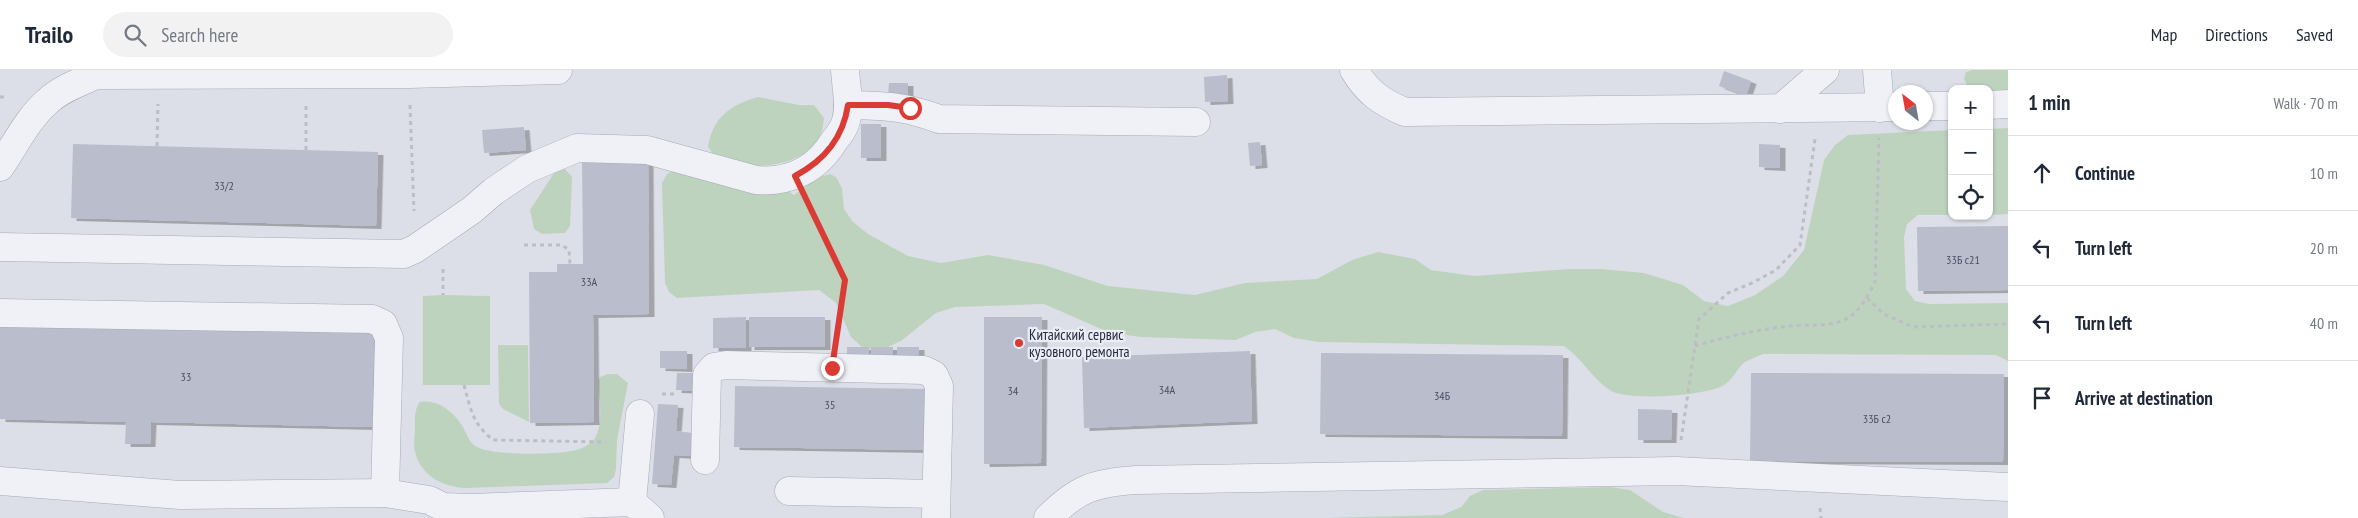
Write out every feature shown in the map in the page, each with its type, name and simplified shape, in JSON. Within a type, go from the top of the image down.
[{"type":"street","points":[[0,167],[30,122],[48,100],[77,83],[96,76],[287,73],[409,74],[558,70]]},
{"type":"street","points":[[0,247],[404,254],[416,249],[527,169],[576,148],[647,150],[756,180],[769,181],[795,176],[826,155],[845,124],[848,105],[845,70]]},
{"type":"street","points":[[1354,70],[1368,92],[1384,104],[1405,112],[1888,107],[1877,70]]},
{"type":"street","points":[[1780,109],[1825,70]]},
{"type":"street","points":[[1993,105],[2008,104]]},
{"type":"street","points":[[848,105],[888,105],[910,108],[939,119],[1196,122]]},
{"type":"street","points":[[1933,106],[1948,106]]},
{"type":"street","points":[[0,313],[372,319],[383,324],[389,338],[385,493]]},
{"type":"street","points":[[706,460],[707,376],[714,367],[726,364],[918,369],[934,375],[939,386],[936,506],[789,491]]},
{"type":"street","points":[[0,481],[180,495],[385,493],[429,500],[443,507],[468,513],[641,510],[640,414]]},
{"type":"street","points":[[1048,518],[1063,502],[1090,486],[1113,482],[1676,471],[2008,487]]},
{"type":"path","points":[[409,74],[416,249]]},
{"type":"path","points":[[157,146],[158,100]]},
{"type":"path","points":[[306,101],[306,150]]},
{"type":"path","points":[[1695,346],[1722,338],[1789,326],[1835,324],[1849,317],[1867,298],[1875,282],[1888,107]]},
{"type":"path","points":[[1676,471],[1699,319],[1728,293],[1752,284],[1776,270],[1800,245],[1819,109]]},
{"type":"path","points":[[795,176],[845,280],[832,368]]},
{"type":"path","points":[[524,245],[562,245],[569,250],[570,264]]},
{"type":"path","points":[[1867,298],[1884,314],[1913,327],[2008,324]]},
{"type":"path","points":[[464,385],[473,419],[480,430],[493,440],[554,443],[639,442]]},
{"type":"path","points":[[640,414],[646,399],[654,393],[707,395]]},
{"type":"path","points":[[1820,507],[1822,518]]},
{"type":"green space","points":[[1972,70],[2008,70],[2008,91],[1993,91],[1993,85],[1967,85],[1964,79],[1966,72]]},
{"type":"green space","points":[[758,97],[799,105],[814,105],[824,118],[821,133],[814,146],[794,159],[768,165],[741,165],[715,156],[708,147],[710,137],[719,120],[731,108]]},
{"type":"green space","points":[[2008,128],[2008,214],[1993,215],[1993,129]]},
{"type":"green space","points":[[1948,130],[1948,215],[1918,215],[1907,224],[1904,237],[1906,289],[1915,301],[1929,304],[2008,303],[2008,361],[1996,355],[1763,354],[1745,362],[1727,383],[1715,389],[1668,396],[1634,396],[1611,391],[1604,386],[1564,346],[1319,342],[1294,338],[1275,329],[1255,332],[1236,340],[1140,337],[1108,332],[1044,304],[955,307],[936,313],[901,341],[885,348],[864,349],[851,337],[836,303],[819,290],[677,298],[669,292],[665,283],[662,183],[667,174],[675,170],[785,189],[794,195],[816,178],[830,174],[836,177],[842,188],[844,209],[853,222],[868,234],[908,256],[941,263],[988,255],[1044,265],[1108,286],[1195,295],[1245,283],[1317,279],[1352,260],[1378,252],[1415,259],[1431,270],[1474,276],[1570,269],[1601,269],[1644,273],[1683,285],[1704,301],[1728,306],[1755,295],[1783,276],[1804,250],[1824,160],[1835,145],[1848,135]]},
{"type":"green space","points":[[565,169],[572,177],[570,226],[565,233],[542,234],[534,229],[530,210],[556,170]]},
{"type":"green space","points":[[423,296],[490,296],[490,385],[423,385]]},
{"type":"green space","points":[[498,345],[528,345],[529,422],[503,409],[499,404]]},
{"type":"green space","points":[[608,374],[617,374],[628,383],[617,440],[616,469],[614,477],[607,483],[457,487],[434,479],[422,468],[418,460],[414,446],[415,414],[420,402],[432,402],[448,410],[461,424],[475,446],[494,452],[540,454],[567,452],[587,446],[598,432],[600,410],[598,381],[600,377]]},
{"type":"green space","points":[[1610,487],[1630,490],[1663,512],[1684,518],[1324,518],[1442,515],[1461,507],[1470,496],[1483,490]]},
{"type":"building","points":[[1724,71],[1751,81],[1746,96],[1719,86]]},
{"type":"building","points":[[1227,75],[1228,101],[1205,102],[1204,77]]},
{"type":"building","points":[[889,83],[908,83],[908,95],[888,95]]},
{"type":"building","points":[[861,124],[881,124],[881,158],[861,158]]},
{"type":"building","points":[[524,127],[526,150],[484,153],[482,130]]},
{"type":"building","points":[[1260,142],[1262,165],[1250,166],[1248,143]]},
{"type":"building","points":[[73,144],[378,152],[376,226],[71,218]]},
{"type":"building","points":[[1759,144],[1780,145],[1780,168],[1759,167]]},
{"type":"building","points":[[582,156],[648,156],[649,314],[593,315],[594,422],[530,423],[529,272],[557,272],[557,264],[583,264]]},
{"type":"building","points":[[2008,226],[2008,290],[1918,291],[1917,227]]},
{"type":"building","points":[[746,317],[746,348],[713,348],[713,318]]},
{"type":"building","points":[[749,317],[825,317],[825,347],[749,347]]},
{"type":"building","points":[[984,317],[1042,317],[1041,463],[984,464]]},
{"type":"building","points":[[0,324],[374,333],[372,427],[151,422],[150,444],[125,444],[126,422],[0,419]]},
{"type":"building","points":[[847,347],[869,347],[869,363],[847,363]]},
{"type":"building","points":[[871,347],[893,347],[893,363],[871,363]]},
{"type":"building","points":[[897,347],[919,347],[919,362],[897,363]]},
{"type":"building","points":[[660,351],[687,351],[687,369],[660,368]]},
{"type":"building","points":[[1250,351],[1252,421],[1084,428],[1082,357]]},
{"type":"building","points":[[1321,353],[1563,355],[1562,436],[1320,434]]},
{"type":"building","points":[[677,373],[704,373],[703,391],[676,390]]},
{"type":"building","points":[[1751,373],[2004,374],[2003,462],[1750,461]]},
{"type":"building","points":[[735,386],[926,389],[925,450],[734,447]]},
{"type":"building","points":[[658,404],[678,405],[676,431],[693,433],[691,456],[674,455],[671,485],[652,484]]},
{"type":"building","points":[[1638,409],[1672,410],[1671,440],[1638,440]]},
{"type":"place","name":"Китайский сервис кузовного ремонта","points":[[1019,343]]},
{"type":"route","points":[[832,368],[845,280],[826,236],[795,176],[826,155],[845,124],[848,105],[888,105],[910,108]]}]
